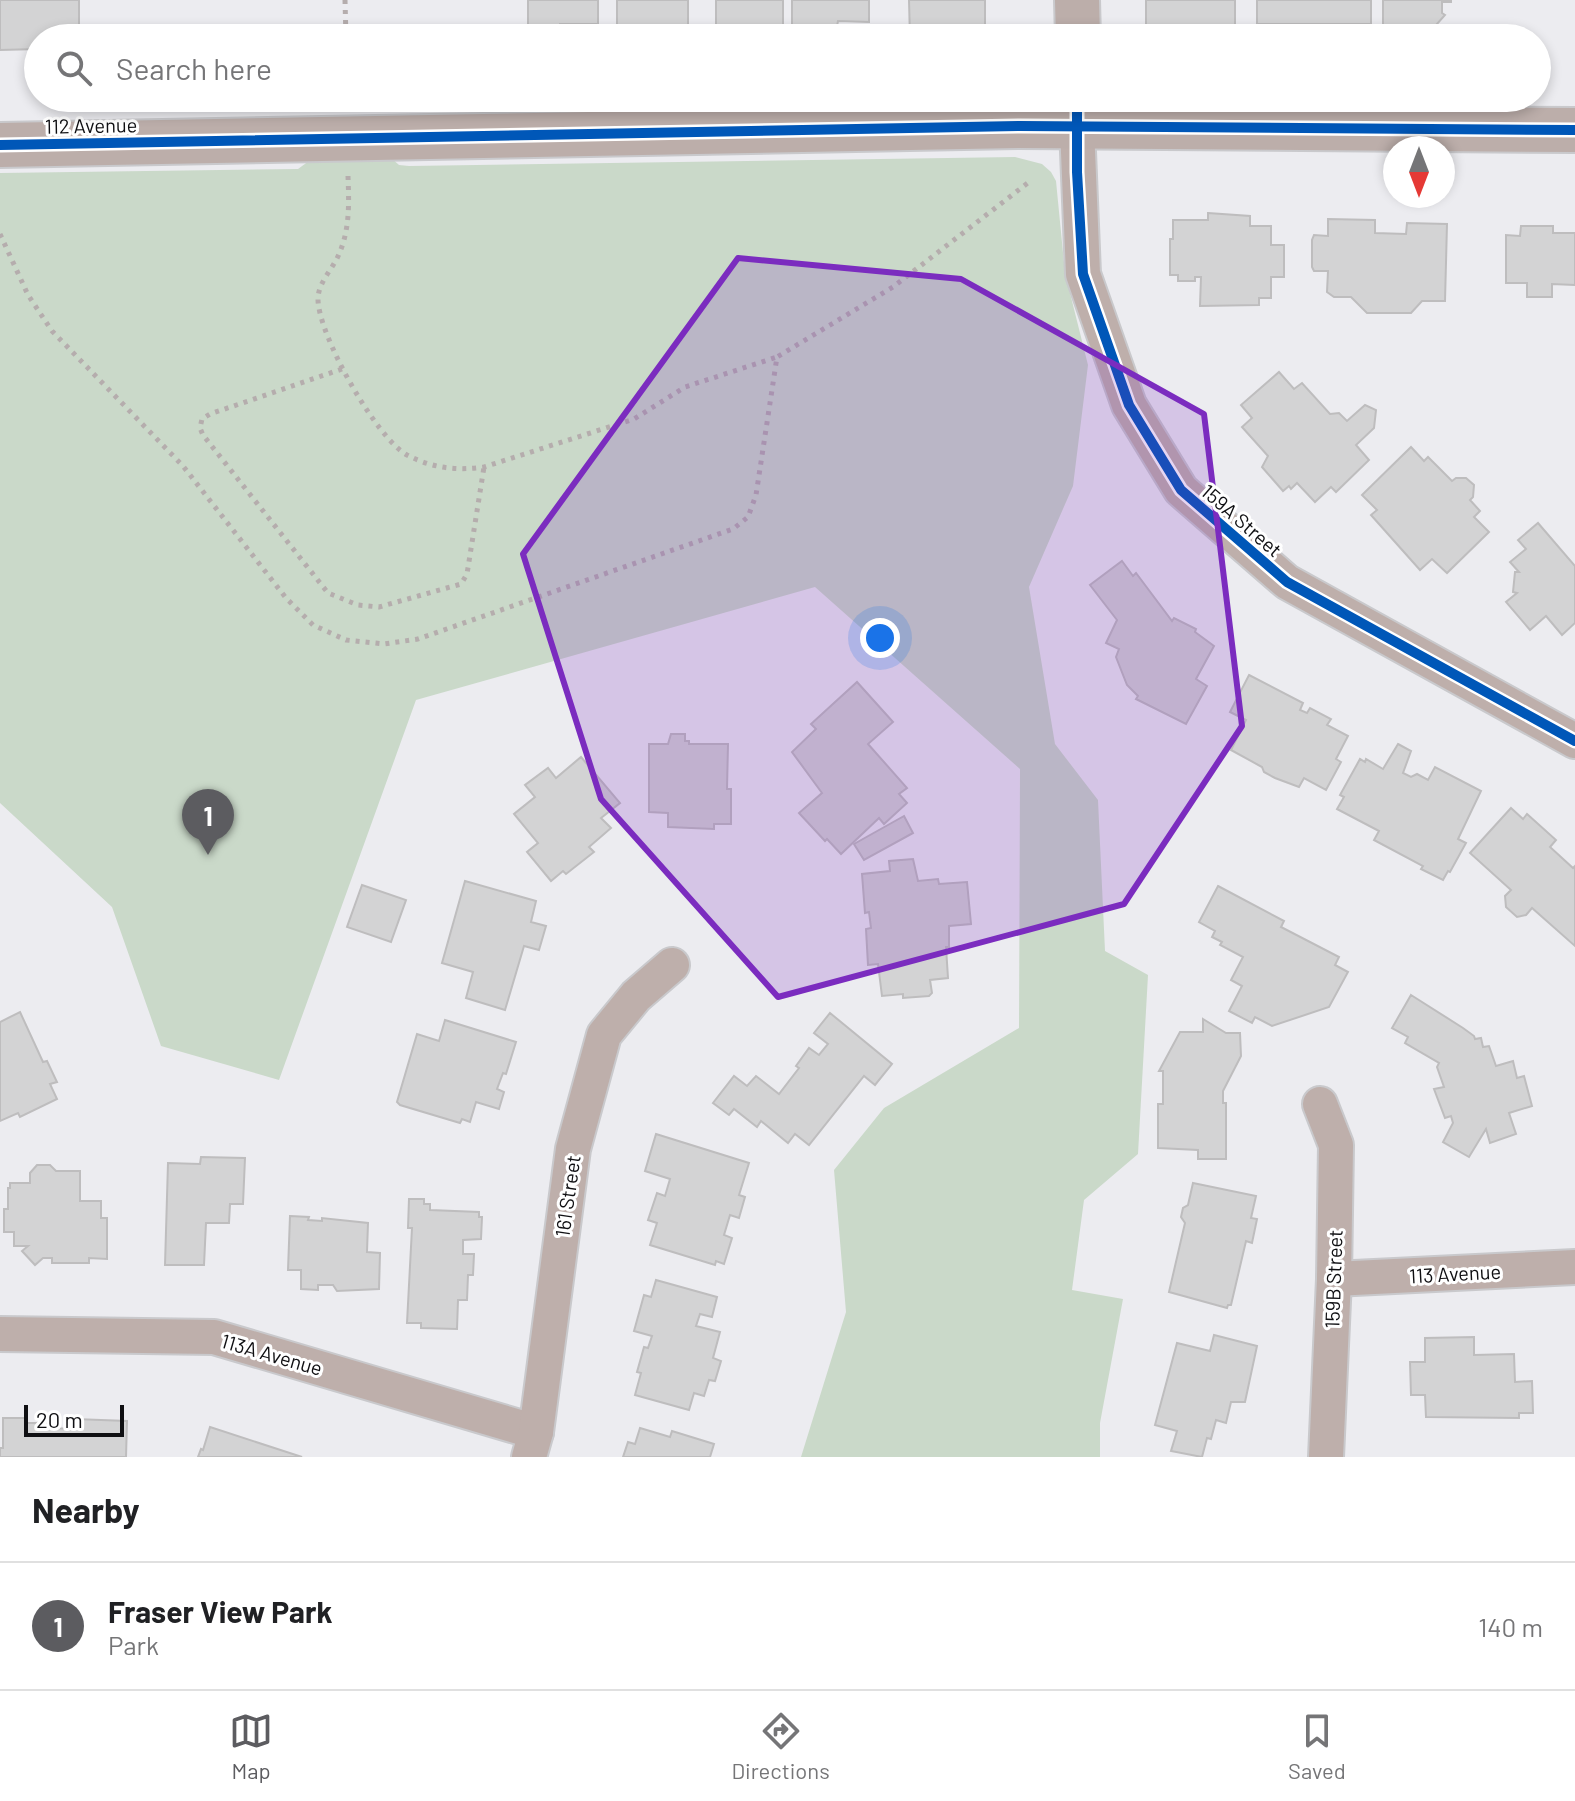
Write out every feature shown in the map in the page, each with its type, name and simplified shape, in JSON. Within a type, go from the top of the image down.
[{"type":"street","points":[[1077,0],[1078,24]]},
{"type":"street","name":"112 Avenue","points":[[0,145],[1077,112],[1575,130]]},
{"type":"street","name":"159A Street","points":[[1077,112],[1083,274],[1129,405],[1181,490],[1287,582],[1575,741]]},
{"type":"street","name":"161 Street","points":[[532,1444],[573,1149],[604,1035],[636,996],[672,965]]},
{"type":"street","name":"159B Street","points":[[1320,1104],[1336,1145],[1326,1457]]},
{"type":"street","name":"113 Avenue","points":[[1334,1279],[1575,1267]]},
{"type":"street","name":"113A Avenue","points":[[0,1334],[214,1337],[532,1444]]},
{"type":"path","points":[[345,0],[346,24]]},
{"type":"path","points":[[348,172],[349,217],[345,237],[339,256],[318,293],[318,309],[342,369],[375,422],[404,453],[432,465],[459,470],[484,467],[634,419],[685,387],[777,357],[893,287],[1029,182]]},
{"type":"path","points":[[0,234],[28,295],[52,331],[183,466],[286,598],[313,625],[346,640],[384,644],[418,639],[733,529],[748,517],[756,495],[777,357]]},
{"type":"path","points":[[342,369],[210,414],[202,419],[200,428],[328,593],[358,605],[379,607],[461,584],[467,574],[484,467]]},
{"type":"highlighted area","points":[[738,258],[961,279],[1204,414],[1242,726],[1124,904],[778,997],[601,799],[523,554]]},
{"type":"green space","points":[[390,157],[399,165],[409,166],[1015,157],[1042,164],[1056,181],[1065,273],[1088,365],[1073,486],[1029,587],[1055,744],[1098,800],[1105,951],[1148,975],[1138,1154],[1084,1200],[1072,1290],[1123,1299],[1100,1423],[1100,1457],[801,1457],[846,1312],[834,1170],[884,1108],[1019,1028],[1020,769],[815,587],[416,700],[279,1080],[161,1046],[112,907],[0,803],[0,173],[298,169],[313,158]]},
{"type":"building","points":[[0,0],[79,0],[79,24],[24,24],[24,49],[0,50]]},
{"type":"building","points":[[528,0],[598,0],[598,24],[528,24]]},
{"type":"building","points":[[617,0],[688,0],[688,24],[617,24]]},
{"type":"building","points":[[716,0],[783,0],[783,24],[716,24]]},
{"type":"building","points":[[792,0],[869,0],[869,22],[792,24]]},
{"type":"building","points":[[909,0],[985,0],[985,24],[910,24]]},
{"type":"building","points":[[1146,0],[1235,0],[1235,24],[1146,24]]},
{"type":"building","points":[[1257,0],[1371,0],[1371,24],[1257,24]]},
{"type":"building","points":[[1383,0],[1451,0],[1442,2],[1442,13],[1445,15],[1437,24],[1383,24]]},
{"type":"building","points":[[1208,213],[1250,216],[1250,226],[1271,226],[1271,245],[1284,245],[1284,277],[1271,277],[1271,298],[1259,298],[1259,305],[1200,306],[1201,277],[1195,277],[1195,281],[1178,281],[1178,275],[1170,275],[1173,220],[1208,220]]},
{"type":"building","points":[[1328,219],[1375,220],[1375,233],[1406,234],[1407,223],[1447,224],[1445,301],[1422,301],[1411,313],[1367,313],[1351,297],[1334,297],[1327,292],[1328,271],[1314,271],[1312,267],[1312,240],[1314,235],[1328,236]]},
{"type":"building","points":[[1521,226],[1553,226],[1553,233],[1575,233],[1575,285],[1552,284],[1552,297],[1527,297],[1527,283],[1506,283],[1506,235],[1520,236]]},
{"type":"building","points":[[1279,372],[1294,389],[1302,383],[1330,414],[1339,413],[1347,421],[1365,405],[1376,410],[1374,428],[1356,445],[1369,460],[1336,492],[1331,487],[1315,502],[1297,483],[1283,491],[1262,467],[1268,456],[1242,427],[1252,418],[1241,405]]},
{"type":"building","points":[[1411,447],[1424,461],[1428,457],[1452,481],[1466,478],[1474,485],[1470,500],[1480,511],[1474,517],[1489,532],[1447,573],[1432,559],[1420,570],[1371,515],[1377,510],[1362,495]]},
{"type":"building","points":[[1538,523],[1575,566],[1575,623],[1562,635],[1546,616],[1530,630],[1506,602],[1517,593],[1513,592],[1515,572],[1519,572],[1510,562],[1526,549],[1518,540]]},
{"type":"building","points":[[1122,561],[1133,576],[1136,573],[1172,621],[1174,618],[1196,629],[1195,632],[1214,646],[1196,679],[1207,686],[1186,724],[1136,699],[1138,696],[1127,685],[1116,657],[1119,649],[1106,643],[1117,620],[1090,585]]},
{"type":"building","points":[[1249,675],[1303,703],[1300,710],[1307,713],[1310,708],[1331,719],[1327,725],[1348,736],[1336,759],[1341,762],[1326,790],[1304,778],[1299,787],[1275,778],[1231,750],[1246,720],[1230,712]]},
{"type":"building","points":[[857,682],[893,722],[868,744],[907,788],[899,794],[907,803],[884,824],[879,818],[841,854],[799,813],[822,793],[792,752],[816,729],[811,724]]},
{"type":"building","points":[[671,734],[685,734],[685,741],[689,744],[728,744],[727,789],[731,789],[731,824],[714,824],[714,829],[668,827],[668,813],[649,812],[649,744],[668,744]]},
{"type":"building","points":[[1398,744],[1411,751],[1403,773],[1411,777],[1417,774],[1428,780],[1435,767],[1481,791],[1458,839],[1466,843],[1443,880],[1374,840],[1379,831],[1337,809],[1344,797],[1340,795],[1360,759],[1383,769]]},
{"type":"building","points":[[581,757],[620,803],[601,818],[611,828],[589,847],[594,852],[566,874],[563,871],[551,881],[527,852],[538,843],[514,814],[535,797],[525,785],[548,768],[556,778]]},
{"type":"building","points":[[1511,808],[1523,819],[1527,814],[1556,840],[1550,847],[1573,868],[1575,866],[1575,946],[1532,908],[1526,915],[1517,917],[1506,907],[1505,896],[1511,890],[1470,853]]},
{"type":"building","points":[[904,816],[913,833],[864,860],[854,844]]},
{"type":"building","points":[[913,859],[918,881],[938,879],[939,884],[967,882],[971,924],[949,926],[949,947],[946,947],[948,978],[930,980],[932,993],[929,996],[882,996],[878,964],[868,965],[866,929],[871,928],[869,912],[865,913],[862,874],[890,871],[889,861]]},
{"type":"building","points":[[465,881],[536,901],[531,922],[546,926],[539,950],[524,946],[505,1010],[466,998],[473,972],[442,963]]},
{"type":"building","points":[[362,885],[406,900],[391,942],[347,927]]},
{"type":"building","points":[[1218,886],[1284,921],[1281,927],[1339,957],[1335,965],[1348,972],[1329,1007],[1272,1026],[1255,1017],[1252,1023],[1229,1011],[1242,986],[1231,980],[1243,957],[1220,945],[1222,942],[1212,937],[1215,931],[1199,922]]},
{"type":"building","points":[[1411,995],[1475,1039],[1481,1038],[1483,1047],[1489,1046],[1496,1066],[1513,1061],[1517,1078],[1524,1076],[1532,1106],[1509,1113],[1516,1134],[1490,1143],[1486,1129],[1469,1157],[1443,1142],[1453,1123],[1451,1116],[1445,1118],[1434,1089],[1444,1087],[1437,1067],[1439,1063],[1405,1043],[1408,1037],[1392,1028]]},
{"type":"building","points":[[20,1012],[43,1062],[47,1061],[57,1082],[50,1084],[57,1099],[20,1117],[18,1113],[0,1121],[0,1022]]},
{"type":"building","points":[[830,1013],[892,1064],[875,1085],[864,1076],[809,1145],[795,1134],[788,1143],[761,1121],[757,1127],[734,1109],[729,1115],[713,1103],[734,1076],[747,1086],[756,1076],[779,1094],[799,1068],[796,1066],[809,1048],[819,1055],[828,1044],[814,1033]]},
{"type":"building","points":[[1203,1019],[1226,1033],[1240,1033],[1241,1056],[1223,1091],[1223,1103],[1226,1103],[1226,1159],[1198,1159],[1198,1150],[1158,1148],[1158,1104],[1163,1104],[1163,1071],[1159,1071],[1180,1032],[1203,1032]]},
{"type":"building","points":[[445,1020],[516,1042],[506,1074],[503,1073],[497,1089],[504,1092],[499,1109],[476,1102],[470,1122],[462,1119],[460,1123],[397,1102],[417,1034],[439,1041]]},
{"type":"building","points":[[656,1134],[749,1163],[739,1195],[745,1197],[739,1218],[730,1215],[724,1235],[732,1238],[724,1264],[716,1261],[715,1265],[650,1245],[657,1223],[648,1220],[657,1193],[665,1196],[670,1179],[645,1171]]},
{"type":"building","points":[[201,1157],[245,1158],[243,1204],[230,1204],[229,1223],[206,1223],[204,1265],[165,1265],[168,1163],[200,1164]]},
{"type":"building","points":[[37,1165],[50,1165],[56,1171],[80,1171],[80,1201],[101,1201],[101,1218],[107,1218],[107,1259],[89,1258],[89,1263],[52,1263],[52,1258],[43,1258],[35,1265],[22,1251],[28,1246],[14,1246],[14,1232],[4,1232],[8,1188],[10,1183],[30,1183],[30,1173]]},
{"type":"building","points":[[1193,1183],[1256,1196],[1251,1218],[1257,1219],[1252,1243],[1246,1241],[1231,1305],[1227,1308],[1169,1292],[1185,1223],[1181,1217],[1183,1208],[1188,1205]]},
{"type":"building","points":[[409,1199],[424,1199],[424,1204],[430,1204],[430,1210],[479,1212],[479,1217],[482,1217],[481,1239],[463,1240],[463,1254],[474,1254],[473,1275],[468,1275],[467,1300],[458,1300],[457,1329],[421,1328],[421,1323],[407,1323],[412,1228],[408,1228]]},
{"type":"building","points":[[290,1216],[368,1223],[367,1252],[380,1253],[379,1289],[337,1291],[333,1285],[318,1285],[318,1290],[301,1289],[301,1270],[288,1270]]},
{"type":"building","points":[[656,1280],[717,1297],[712,1317],[700,1314],[696,1326],[720,1332],[713,1358],[721,1361],[715,1381],[709,1380],[704,1396],[694,1393],[689,1410],[635,1395],[644,1347],[648,1348],[652,1336],[634,1331],[644,1295],[651,1297]]},
{"type":"building","points":[[1214,1335],[1257,1346],[1245,1402],[1231,1402],[1226,1423],[1216,1420],[1202,1457],[1171,1451],[1177,1431],[1155,1425],[1177,1343],[1210,1351]]},
{"type":"building","points":[[1474,1337],[1474,1355],[1514,1354],[1515,1382],[1532,1381],[1533,1413],[1519,1413],[1519,1418],[1426,1417],[1425,1395],[1411,1395],[1410,1362],[1425,1362],[1425,1338]]},
{"type":"building","points":[[3,1418],[25,1418],[25,1423],[51,1423],[51,1428],[75,1429],[75,1419],[127,1421],[126,1457],[0,1457]]},
{"type":"building","points":[[210,1427],[302,1457],[198,1457]]},
{"type":"building","points":[[640,1428],[670,1437],[672,1431],[714,1444],[710,1457],[623,1457],[628,1442],[635,1444]]},
{"type":"cycle path","points":[[1077,112],[1083,274],[1129,405],[1181,490],[1287,582],[1575,741]]},
{"type":"cycle path","points":[[0,145],[1020,126],[1575,130]]},
{"type":"place","name":"Fraser View Park","points":[[208,855]]}]
